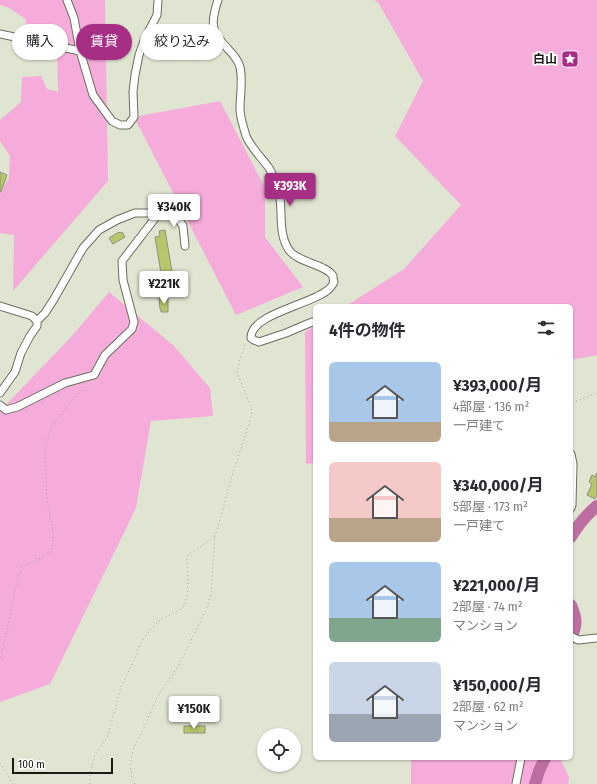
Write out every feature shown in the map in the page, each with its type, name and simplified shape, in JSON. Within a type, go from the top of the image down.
[{"type":"street","points":[[67,0],[74,18],[76,29]]},
{"type":"street","points":[[83,60],[93,95],[112,121],[120,125],[128,125],[134,117],[133,92],[139,55],[145,38],[157,15],[158,0]]},
{"type":"street","points":[[218,0],[213,14],[212,26],[219,39],[234,55],[240,66],[242,83],[240,111],[242,119],[247,138],[270,169],[278,185],[283,237],[289,251],[298,258],[328,271],[334,282],[330,288],[316,298],[278,312],[264,320],[255,327],[250,334],[251,338],[259,342],[286,334],[313,322]]},
{"type":"street","points":[[0,34],[76,50]]},
{"type":"street","points":[[0,393],[15,372],[21,353],[37,326],[38,321],[54,299],[82,248],[99,230],[117,220],[135,213],[158,213],[177,216],[183,226],[185,246]]},
{"type":"street","points":[[0,405],[6,410],[17,407],[65,382],[94,375],[106,355],[132,329],[134,322],[123,280],[122,262],[158,213]]},
{"type":"street","points":[[0,306],[32,316],[38,321]]},
{"type":"street","points":[[573,637],[578,640],[597,638]]},
{"type":"street","points":[[516,784],[521,760]]},
{"type":"path","points":[[135,784],[132,779],[130,764],[134,747],[158,696],[179,665],[206,610],[211,595],[215,537],[252,414],[251,407],[237,372],[246,342],[251,338]]},
{"type":"path","points":[[0,657],[19,573],[23,566],[45,556],[52,550],[53,532],[47,500],[46,449],[49,434],[53,423],[85,388],[94,375]]},
{"type":"path","points":[[573,404],[597,392]]},
{"type":"path","points":[[90,784],[90,775],[95,754],[107,738],[121,687],[138,649],[152,628],[161,620],[183,608],[186,602],[188,575],[186,557],[215,537]]},
{"type":"path","points":[[0,762],[14,784]]},
{"type":"shaded area","points":[[0,0],[105,0],[105,24],[76,24],[76,60],[106,60],[108,181],[13,291],[14,235],[0,233],[0,194],[9,177],[10,156],[0,141],[0,120],[21,102],[22,77],[41,76],[47,89],[58,92],[57,60],[68,60],[68,24],[25,24],[26,19],[9,8],[0,5]]},
{"type":"shaded area","points":[[374,0],[597,0],[597,355],[573,360],[573,304],[349,304],[404,269],[461,205],[395,136],[423,81],[378,2]]},
{"type":"shaded area","points":[[220,101],[265,188],[265,237],[303,287],[236,315],[134,117]]},
{"type":"shaded area","points":[[109,292],[174,346],[210,388],[213,416],[151,421],[136,508],[50,684],[0,702],[0,411],[71,337]]},
{"type":"shaded area","points":[[313,327],[313,463],[306,464],[305,332]]},
{"type":"shaded area","points":[[411,760],[561,760],[569,777],[568,784],[411,784]]},
{"type":"building","points":[[0,172],[7,175],[1,192],[0,192]]},
{"type":"building","points":[[165,230],[172,272],[161,273],[155,237],[160,236],[159,231]]},
{"type":"building","points":[[119,232],[122,232],[125,237],[113,244],[109,238]]},
{"type":"building","points":[[159,298],[168,298],[168,312],[161,312]]},
{"type":"building","points":[[597,473],[597,495],[595,499],[587,495],[592,484],[589,482],[592,475],[595,477]]},
{"type":"building","points":[[184,726],[205,726],[205,733],[184,733]]},
{"type":"waterway","points":[[573,533],[582,520],[597,506]]},
{"type":"waterway","points":[[573,611],[576,622],[573,632]]},
{"type":"waterway","points":[[535,784],[544,760]]},
{"type":"place","name":"白山","points":[[570,59]]}]
